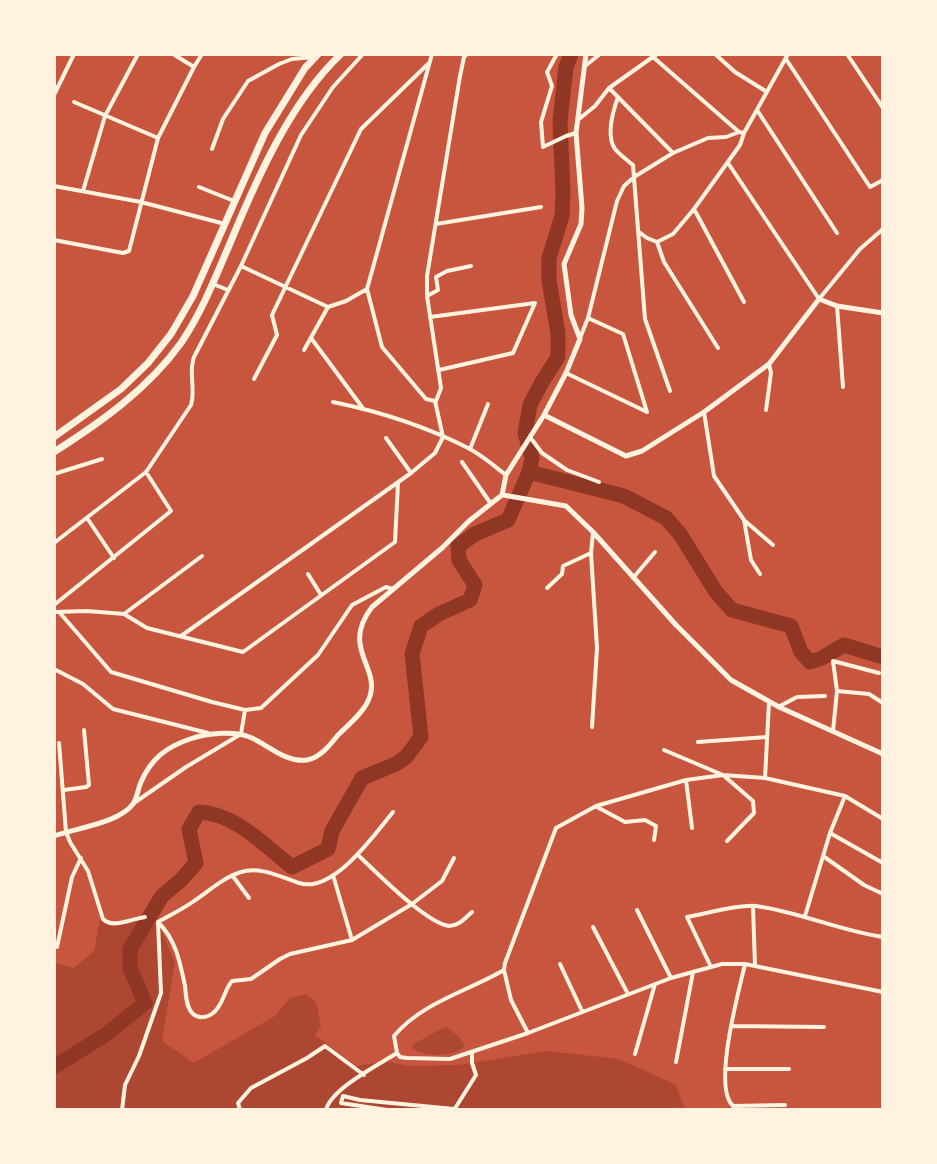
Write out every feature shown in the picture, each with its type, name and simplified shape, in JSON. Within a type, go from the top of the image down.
[{"type":"highway","points":[[54,452],[128,400],[156,374],[181,342],[204,303],[249,198],[279,138],[321,72],[341,54]]},
{"type":"highway","points":[[54,436],[121,389],[148,363],[171,334],[193,296],[265,133],[314,55]]},
{"type":"street","points":[[54,95],[74,54]]},
{"type":"street","points":[[83,191],[105,116],[138,54]]},
{"type":"street","points":[[173,54],[194,67]]},
{"type":"street","points":[[54,240],[123,253],[130,248],[158,138],[202,54]]},
{"type":"street","points":[[54,543],[146,472],[191,405],[194,395],[192,363],[241,266],[301,135],[333,87],[363,54]]},
{"type":"street","points":[[432,54],[367,289],[382,347],[426,399],[435,401]]},
{"type":"street","points":[[180,636],[398,483],[435,453],[443,437],[435,401],[441,388],[427,296],[428,276],[460,76],[464,57],[467,54]]},
{"type":"street","points":[[557,54],[547,72],[552,86],[541,122],[544,146],[576,133]]},
{"type":"street","points":[[580,339],[567,296],[564,264],[581,224],[576,133],[586,54]]},
{"type":"street","points":[[584,66],[600,54]]},
{"type":"street","points":[[715,54],[735,72],[767,92]]},
{"type":"street","points":[[638,232],[657,242],[673,234],[740,145],[742,133],[788,54]]},
{"type":"street","points":[[847,54],[883,108]]},
{"type":"street","points":[[212,149],[223,119],[248,81],[279,64],[314,55]]},
{"type":"street","points":[[579,118],[594,106],[609,88],[655,56],[742,133]]},
{"type":"street","points":[[786,60],[870,187],[883,180]]},
{"type":"street","points":[[254,379],[277,335],[272,315],[361,129],[430,62]]},
{"type":"street","points":[[609,88],[674,153]]},
{"type":"street","points":[[618,97],[614,106],[611,142],[615,149],[633,165],[645,319],[670,391]]},
{"type":"street","points":[[74,102],[158,138]]},
{"type":"street","points":[[757,110],[837,233]]},
{"type":"street","points":[[133,803],[151,762],[160,753],[190,739],[214,734],[241,734],[282,755],[297,760],[307,760],[324,750],[355,719],[368,701],[372,681],[360,646],[359,632],[364,617],[372,607],[502,495],[506,475],[544,416],[567,373],[588,318],[617,201],[624,186],[634,177],[674,153],[708,138],[742,133]]},
{"type":"street","points":[[728,163],[819,299],[837,306],[883,313]]},
{"type":"street","points":[[54,186],[141,202],[225,224]]},
{"type":"street","points":[[199,187],[235,201]]},
{"type":"street","points":[[436,224],[541,207]]},
{"type":"street","points":[[694,209],[744,302]]},
{"type":"street","points":[[544,416],[626,456],[642,451],[704,412],[769,364],[860,249],[883,229]]},
{"type":"street","points":[[657,242],[664,262],[718,348]]},
{"type":"street","points":[[241,266],[328,307],[346,301],[367,289]]},
{"type":"street","points":[[427,296],[438,291],[436,277],[447,271],[471,266]]},
{"type":"street","points":[[213,284],[228,290]]},
{"type":"street","points":[[430,317],[535,303],[513,353],[438,370]]},
{"type":"street","points":[[837,306],[843,387]]},
{"type":"street","points":[[304,350],[328,307]]},
{"type":"street","points":[[567,373],[647,412],[623,334],[588,318]]},
{"type":"street","points":[[311,338],[363,408]]},
{"type":"street","points":[[766,410],[771,373],[769,364]]},
{"type":"street","points":[[333,402],[363,408],[443,437],[470,449],[506,475]]},
{"type":"street","points":[[470,449],[488,404]]},
{"type":"street","points":[[704,412],[714,476],[744,520],[773,545]]},
{"type":"street","points":[[530,437],[542,453],[567,470],[599,483]]},
{"type":"street","points":[[387,438],[411,473]]},
{"type":"street","points":[[54,474],[102,459]]},
{"type":"street","points":[[462,462],[491,504]]},
{"type":"street","points":[[54,605],[171,511],[146,472]]},
{"type":"street","points":[[54,612],[87,611],[124,615],[147,628],[243,652],[395,542],[398,483]]},
{"type":"street","points":[[502,495],[566,506],[593,532],[676,625],[731,680],[779,707],[883,754]]},
{"type":"street","points":[[87,518],[114,558]]},
{"type":"street","points":[[744,520],[752,560],[760,574]]},
{"type":"street","points":[[592,727],[597,648],[591,553],[593,532]]},
{"type":"street","points":[[633,578],[655,552]]},
{"type":"street","points":[[547,588],[562,574],[563,566],[591,553]]},
{"type":"street","points":[[124,615],[202,556]]},
{"type":"street","points":[[308,574],[321,596]]},
{"type":"street","points":[[60,612],[111,672],[245,710],[261,708],[318,655],[352,605],[386,587],[393,589]]},
{"type":"street","points":[[833,732],[837,691],[833,661],[879,673]]},
{"type":"street","points":[[54,669],[83,684],[113,709],[214,734]]},
{"type":"street","points":[[837,691],[869,694],[883,703]]},
{"type":"street","points":[[779,707],[796,697],[825,696]]},
{"type":"street","points":[[765,778],[769,702]]},
{"type":"street","points":[[54,836],[113,818],[186,767],[241,734],[245,710]]},
{"type":"street","points":[[64,790],[89,785],[84,730]]},
{"type":"street","points":[[698,742],[767,737]]},
{"type":"street","points":[[59,744],[66,832],[88,871],[104,920],[113,925],[144,917]]},
{"type":"street","points":[[664,750],[723,775],[753,801],[754,813],[727,841]]},
{"type":"street","points":[[528,1034],[511,1000],[504,970],[556,828],[596,806],[686,780],[723,775],[765,778],[845,796],[883,819]]},
{"type":"street","points":[[686,780],[692,828]]},
{"type":"street","points":[[805,916],[830,833],[845,796]]},
{"type":"street","points":[[596,806],[625,822],[645,820],[656,826],[654,840]]},
{"type":"street","points":[[158,922],[192,903],[232,875],[252,870],[283,876],[301,884],[312,884],[333,875],[358,855],[393,812]]},
{"type":"street","points":[[830,833],[883,863]]},
{"type":"street","points":[[358,855],[412,904],[441,924],[451,926],[460,923],[472,912]]},
{"type":"street","points":[[823,856],[864,885],[883,894]]},
{"type":"street","points":[[57,947],[72,877],[81,857]]},
{"type":"street","points":[[158,922],[174,944],[181,964],[188,1006],[193,1014],[200,1018],[212,1015],[217,1010],[232,981],[251,980],[290,954],[352,940],[412,904],[442,881],[454,858]]},
{"type":"street","points":[[232,875],[249,898]]},
{"type":"street","points":[[333,875],[352,940]]},
{"type":"street","points":[[753,906],[755,966]]},
{"type":"street","points":[[711,967],[687,917],[753,906],[805,916],[863,934],[883,937]]},
{"type":"street","points":[[637,910],[671,978]]},
{"type":"street","points":[[122,1110],[125,1085],[139,1056],[161,993],[158,922]]},
{"type":"street","points":[[593,927],[628,994]]},
{"type":"street","points":[[504,970],[442,1001],[411,1021],[394,1036],[400,1057],[450,1059],[528,1034],[671,978],[732,963],[883,992]]},
{"type":"street","points":[[560,964],[582,1011]]},
{"type":"street","points":[[745,964],[724,1069],[729,1101],[733,1106],[785,1105]]},
{"type":"street","points":[[676,1062],[693,971]]},
{"type":"street","points":[[635,1054],[655,984]]},
{"type":"street","points":[[732,1026],[824,1027]]},
{"type":"street","points":[[240,1110],[238,1103],[251,1088],[325,1046],[364,1075]]},
{"type":"street","points":[[387,1110],[341,1103],[343,1096],[360,1100],[454,1110],[476,1075],[472,1063],[472,1052]]},
{"type":"street","points":[[326,1110],[328,1103],[339,1090],[397,1053]]},
{"type":"street","points":[[724,1069],[789,1070]]},
{"type":"shaded area","points":[[139,916],[160,927],[175,963],[162,1041],[194,1063],[275,1016],[290,998],[306,994],[316,1002],[321,1026],[315,1035],[356,1066],[387,1061],[408,1066],[458,1065],[547,1051],[619,1059],[676,1085],[685,1110],[54,1110],[54,963],[74,968],[94,951],[100,919],[114,927]]},
{"type":"shaded area","points":[[446,1026],[459,1037],[465,1046],[459,1050],[439,1055],[412,1048],[414,1044]]},
{"type":"waterway","points":[[54,1067],[105,1035],[145,1003],[130,968],[130,949],[162,896],[196,863],[189,829],[199,812],[225,818],[237,824],[292,867],[328,849],[332,831],[362,778],[396,764],[406,757],[421,737],[412,654],[421,626],[439,614],[470,600],[475,585],[459,560],[458,546],[475,534],[508,520],[529,472],[532,458],[525,433],[530,405],[558,357],[558,333],[549,281],[549,258],[562,216],[560,121],[566,67],[571,54]]},
{"type":"waterway","points":[[529,472],[624,496],[666,518],[680,534],[716,592],[732,610],[791,626],[801,652],[810,662],[844,645],[883,657]]}]
